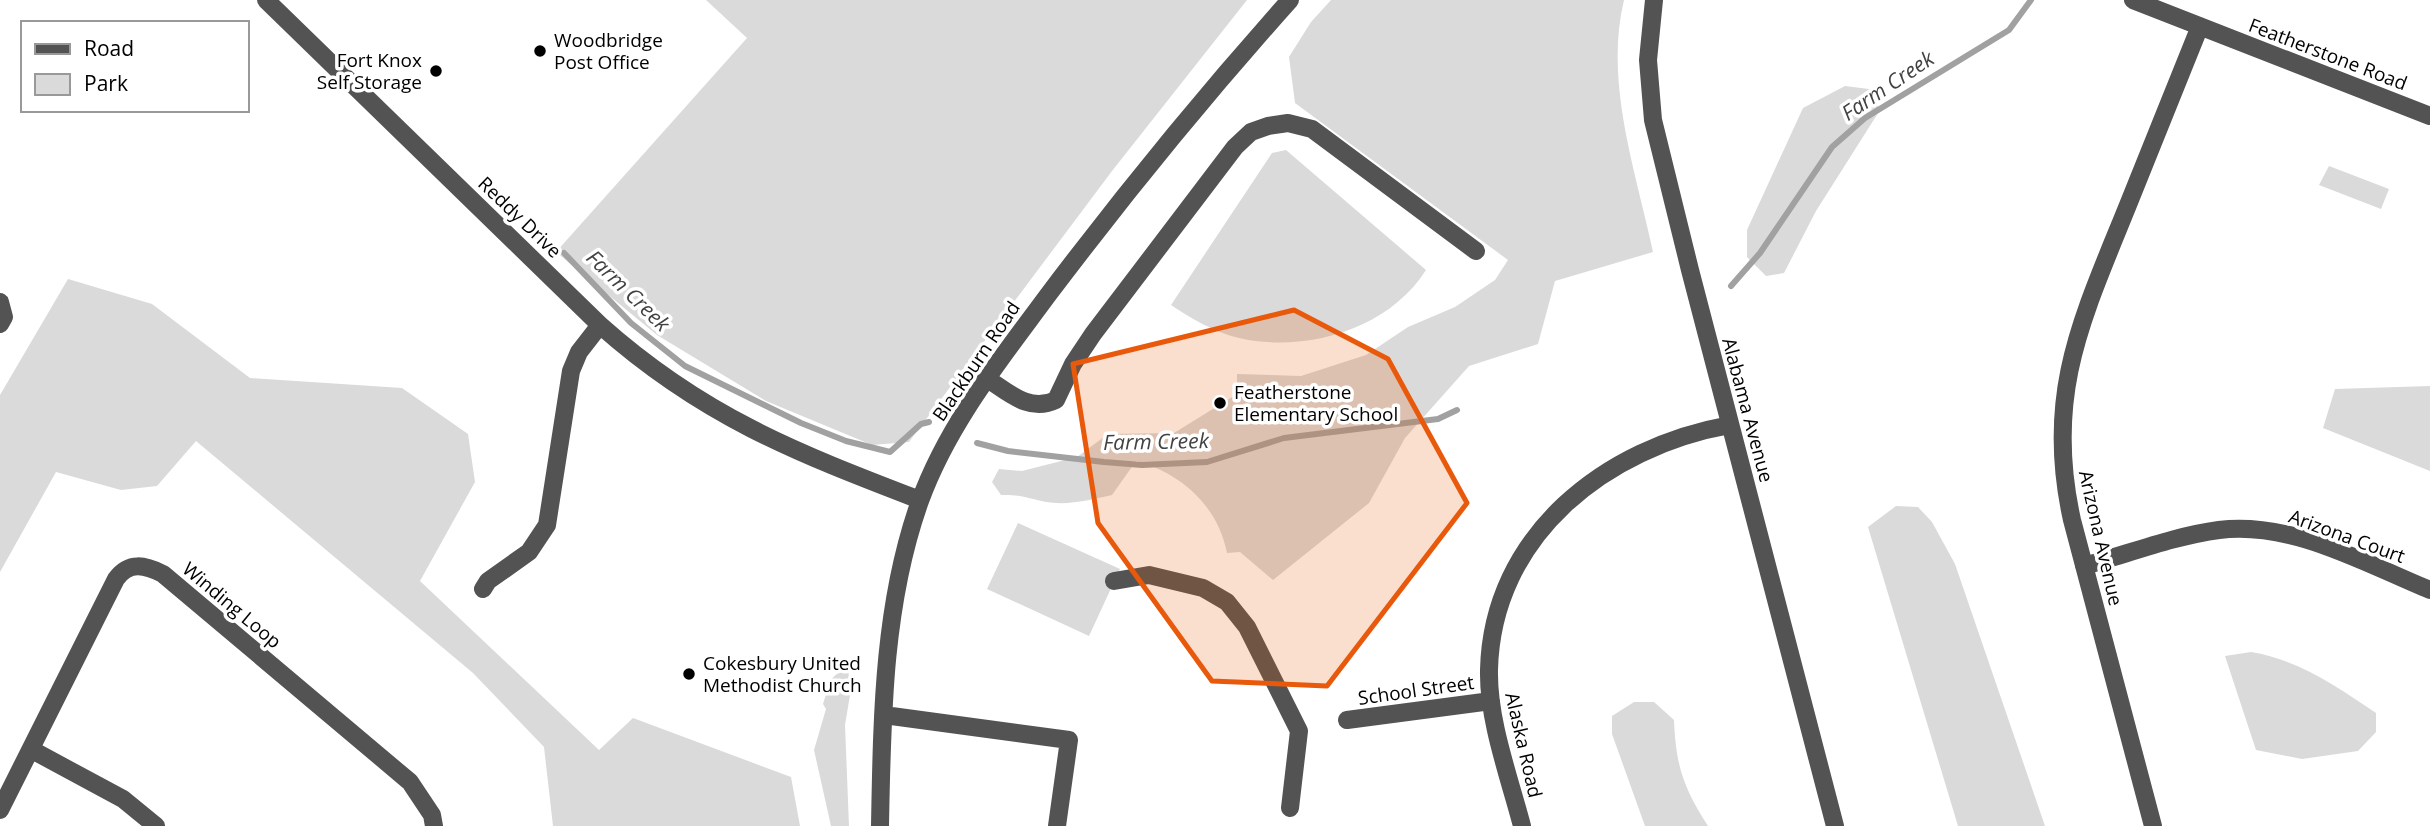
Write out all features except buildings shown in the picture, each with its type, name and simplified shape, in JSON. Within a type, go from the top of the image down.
[{"type":"street","name":"Reddy Drive","points":[[267,0],[600,325],[659,374],[737,424],[815,460],[920,500]]},
{"type":"street","name":"Blackburn Road","points":[[880,826],[884,715],[899,578],[920,500],[949,438],[986,378],[1166,142],[1290,0]]},
{"type":"street","name":"Alabama Avenue","points":[[1654,0],[1648,60],[1653,120],[1835,826]]},
{"type":"street","name":"Featherstone Road","points":[[2133,0],[2430,116]]},
{"type":"street","name":"Arizona Avenue","points":[[2153,826],[2063,480],[2060,438],[2071,359],[2086,309],[2200,26]]},
{"type":"street","points":[[986,378],[1025,403],[1044,404],[1056,400],[1073,363],[1093,334],[1235,147],[1260,128],[1288,123],[1320,133],[1476,251]]},
{"type":"street","points":[[0,302],[4,317],[0,324]]},
{"type":"street","points":[[483,589],[488,581],[529,552],[547,524],[571,371],[579,352],[600,325]]},
{"type":"street","name":"Alaska Road","points":[[1522,826],[1491,701],[1491,638],[1499,606],[1526,546],[1546,520],[1599,476],[1631,457],[1667,441],[1730,425]]},
{"type":"street","name":"Arizona Court","points":[[2084,566],[2206,533],[2248,529],[2281,533],[2306,540],[2430,590]]},
{"type":"street","name":"Winding Loop","points":[[0,810],[117,579],[123,569],[135,565],[149,567],[176,585],[410,782],[432,816],[434,826]]},
{"type":"street","points":[[1115,581],[1149,575],[1203,587],[1227,602],[1247,627],[1299,731],[1290,808]]},
{"type":"street","name":"School Street","points":[[1347,720],[1491,701]]},
{"type":"street","points":[[884,715],[1069,740],[1057,826]]},
{"type":"street","points":[[32,750],[123,799],[156,826]]},
{"type":"highlighted area","points":[[1294,310],[1388,359],[1467,503],[1327,686],[1212,681],[1098,523],[1073,364]]},
{"type":"green space","points":[[706,0],[1247,0],[1112,171],[909,442],[872,445],[766,401],[657,335],[556,252],[747,38]]},
{"type":"green space","points":[[1331,0],[1624,0],[1619,31],[1620,95],[1631,159],[1653,252],[1555,281],[1538,344],[1469,366],[1405,438],[1369,503],[1273,580],[1240,552],[1227,553],[1215,520],[1195,494],[1168,474],[1136,461],[1112,495],[1063,503],[1001,495],[992,482],[999,469],[1022,471],[1077,457],[1108,434],[1174,433],[1237,394],[1237,374],[1301,376],[1366,355],[1408,327],[1455,307],[1495,280],[1508,260],[1295,103],[1289,57],[1311,22]]},
{"type":"green space","points":[[1845,86],[1869,89],[1880,110],[1816,211],[1784,273],[1766,276],[1747,257],[1747,230],[1803,108]]},
{"type":"green space","points":[[1286,150],[1426,270],[1410,291],[1390,308],[1368,322],[1343,332],[1291,342],[1239,338],[1204,324],[1171,305],[1272,153]]},
{"type":"green space","points":[[2329,166],[2389,189],[2381,209],[2319,185]]},
{"type":"green space","points":[[68,279],[152,304],[250,378],[402,388],[468,434],[475,482],[420,581],[599,750],[633,718],[791,777],[800,826],[553,826],[544,747],[473,673],[196,441],[157,486],[121,490],[56,472],[0,572],[0,395]]},
{"type":"green space","points":[[2430,386],[2430,471],[2323,428],[2335,389]]},
{"type":"green space","points":[[1896,506],[1918,507],[1932,522],[1955,564],[2045,826],[1958,826],[1868,527]]},
{"type":"green space","points":[[1018,523],[1120,569],[1089,636],[987,589]]},
{"type":"green space","points":[[2251,652],[2285,661],[2346,693],[2376,713],[2376,732],[2358,751],[2302,759],[2256,750],[2225,656]]},
{"type":"green space","points":[[848,670],[851,689],[845,725],[849,826],[831,826],[814,750],[826,709],[823,704],[830,682],[836,674]]},
{"type":"green space","points":[[1634,702],[1654,702],[1674,720],[1682,776],[1708,826],[1645,826],[1612,734],[1612,716]]},
{"type":"waterway","name":"Farm Creek","points":[[1731,286],[1760,253],[1832,147],[1865,118],[2009,30],[2031,0]]},
{"type":"waterway","name":"Farm Creek","points":[[564,253],[631,323],[685,366],[801,423],[846,441],[890,452],[921,424],[929,422]]},
{"type":"waterway","name":"Farm Creek","points":[[977,443],[1008,451],[1104,462],[1142,465],[1207,462],[1284,438],[1438,419],[1457,410]]},
{"type":"place","name":"Woodbridge Post Office","points":[[540,51]]},
{"type":"place","name":"Fort Knox Self Storage","points":[[436,71]]},
{"type":"place","name":"Featherstone Elementary School","points":[[1220,403]]},
{"type":"place","name":"Cokesbury United Methodist Church","points":[[689,674]]}]
